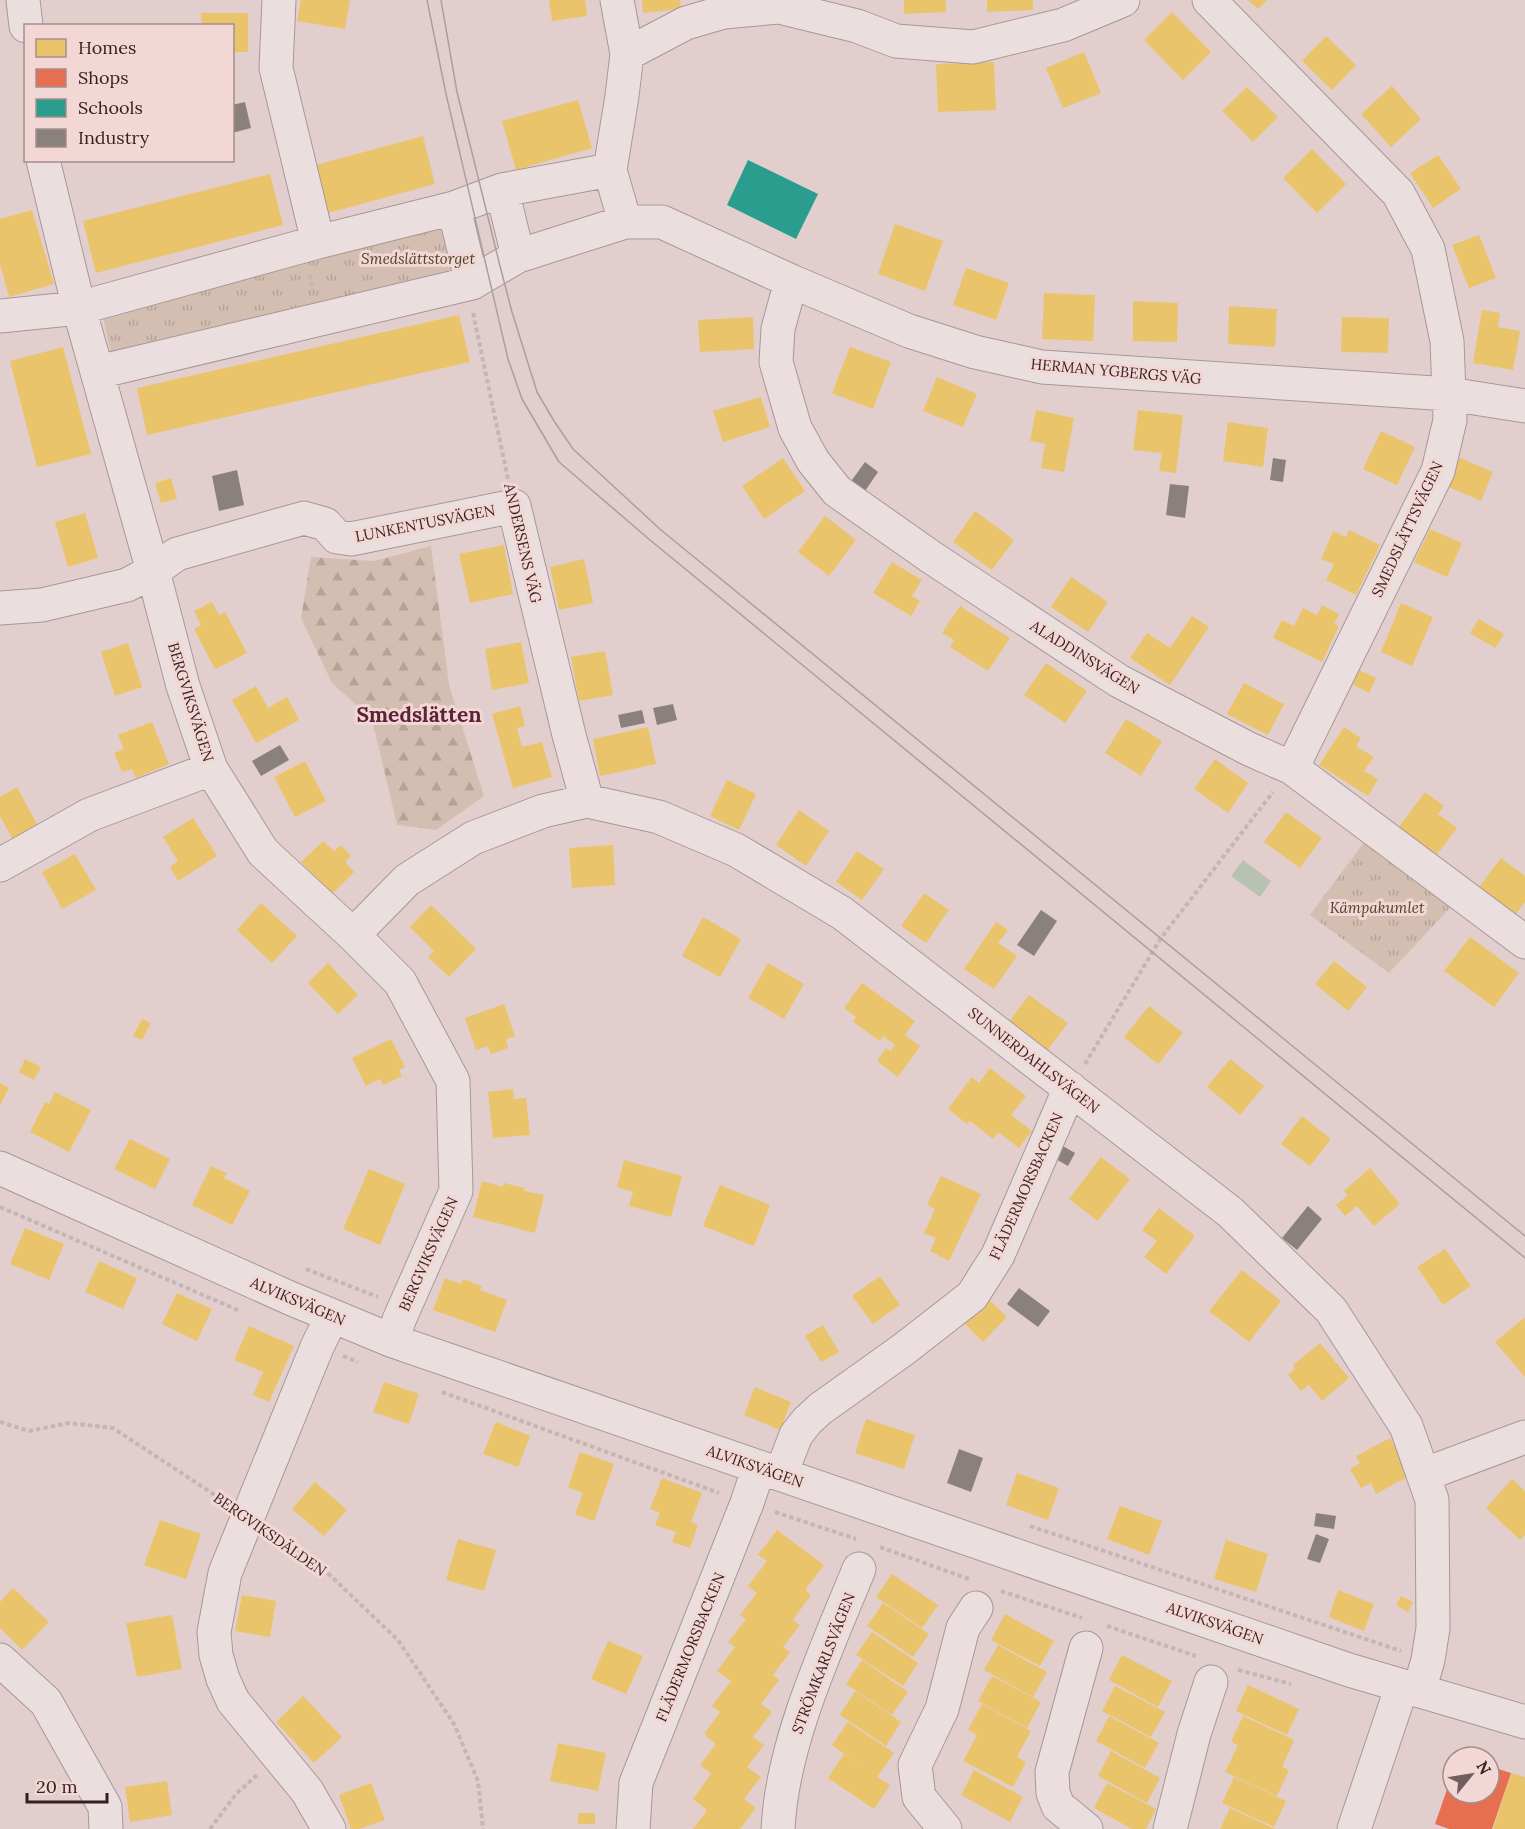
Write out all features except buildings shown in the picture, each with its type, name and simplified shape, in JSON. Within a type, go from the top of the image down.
[{"type":"street","points":[[23,0],[26,24]]},
{"type":"street","points":[[279,0],[276,68],[318,242]]},
{"type":"street","points":[[98,372],[472,283],[518,256],[625,222],[610,170],[627,54],[617,0]]},
{"type":"street","points":[[627,54],[686,23],[724,12],[779,7],[857,26],[896,41],[973,47],[1063,25],[1123,0]]},
{"type":"street","name":"SMEDSLÄTTSVÄGEN","points":[[1209,0],[1398,194],[1428,249],[1447,340],[1450,420],[1438,471],[1292,768]]},
{"type":"street","name":"BERGVIKSVÄGEN","points":[[43,162],[79,308],[183,686],[211,769],[263,852],[400,982],[453,1082],[456,1191],[399,1320],[393,1341]]},
{"type":"street","points":[[0,316],[79,308],[318,242],[454,208],[502,190],[610,170]]},
{"type":"street","points":[[502,190],[518,256]]},
{"type":"street","points":[[454,208],[472,283]]},
{"type":"street","name":"HERMAN YGBERGS VÄG","points":[[625,222],[662,222],[909,332],[975,352],[1042,367],[1449,394],[1525,406]]},
{"type":"street","name":"ALADDINSVÄGEN","points":[[791,281],[778,329],[776,362],[795,428],[813,461],[837,491],[931,557],[1119,681],[1239,744],[1292,768],[1525,942]]},
{"type":"street","name":"LUNKENTUSVÄGEN","points":[[0,608],[42,605],[117,588],[153,571],[177,554],[304,518],[325,524],[338,537],[351,539],[514,506]]},
{"type":"street","name":"ANDERSENS VÄG","points":[[514,506],[587,801]]},
{"type":"street","points":[[0,865],[89,815],[211,769]]},
{"type":"street","name":"SUNNERDAHLSVÄGEN","points":[[353,935],[407,880],[473,838],[543,811],[587,801],[659,817],[736,850],[842,913],[1230,1212],[1331,1310],[1406,1426],[1432,1500],[1433,1628],[1416,1679],[1354,1829]]},
{"type":"street","name":"FLÄDERMORSBACKEN","points":[[633,1829],[636,1783],[747,1503],[796,1435],[820,1409],[904,1349],[972,1296],[998,1255],[1070,1088]]},
{"type":"street","name":"ALVIKSVÄGEN","points":[[0,1168],[393,1341],[1349,1670],[1416,1679],[1525,1722]]},
{"type":"street","points":[[329,1829],[307,1791],[233,1701],[216,1655],[214,1632],[225,1573],[317,1347],[332,1316]]},
{"type":"street","points":[[1423,1475],[1525,1437]]},
{"type":"street","name":"STRÖMKARLSVÄGEN","points":[[777,1829],[779,1802],[794,1742],[816,1676],[859,1569]]},
{"type":"street","points":[[945,1829],[920,1797],[915,1765],[942,1709],[963,1628],[976,1608]]},
{"type":"street","points":[[1086,1648],[1052,1772],[1053,1793],[1058,1806],[1086,1829]]},
{"type":"street","points":[[0,1660],[46,1702],[105,1807],[106,1829]]},
{"type":"street","points":[[1170,1829],[1194,1734],[1211,1682]]},
{"type":"path","points":[[318,242],[306,260],[320,320]]},
{"type":"path","name":"ANDERSENS VÄG","points":[[472,283],[473,315],[514,506]]},
{"type":"path","points":[[1070,1088],[1156,945],[1292,768]]},
{"type":"path","points":[[306,1269],[379,1297]]},
{"type":"path","name":"BERGVIKSDÄLDEN","points":[[0,1422],[29,1431],[69,1423],[113,1428],[316,1563],[398,1640],[454,1724],[478,1781],[483,1829]]},
{"type":"path","points":[[1026,1524],[1416,1679]]},
{"type":"path","points":[[210,1829],[236,1794],[259,1773]]},
{"type":"green space","name":"Smedslättstorget","points":[[446,221],[459,278],[112,358],[102,312]]},
{"type":"green space","points":[[431,546],[449,685],[484,796],[436,830],[397,825],[372,719],[332,683],[301,618],[311,557],[374,561]]},
{"type":"green space","name":"Kämpakumlet","points":[[1365,841],[1452,906],[1389,973],[1310,915]]},
{"type":"shaded area","points":[[1243,860],[1271,881],[1260,897],[1231,876]]},
{"type":"tram line","points":[[427,0],[446,94],[508,359],[522,399],[559,462],[650,540],[1525,1258]]},
{"type":"tram line","points":[[441,0],[457,92],[512,312],[537,392],[573,449],[661,530],[1525,1236]]},
{"type":"district","name":"Smedslätten","points":[[419,714]]}]
